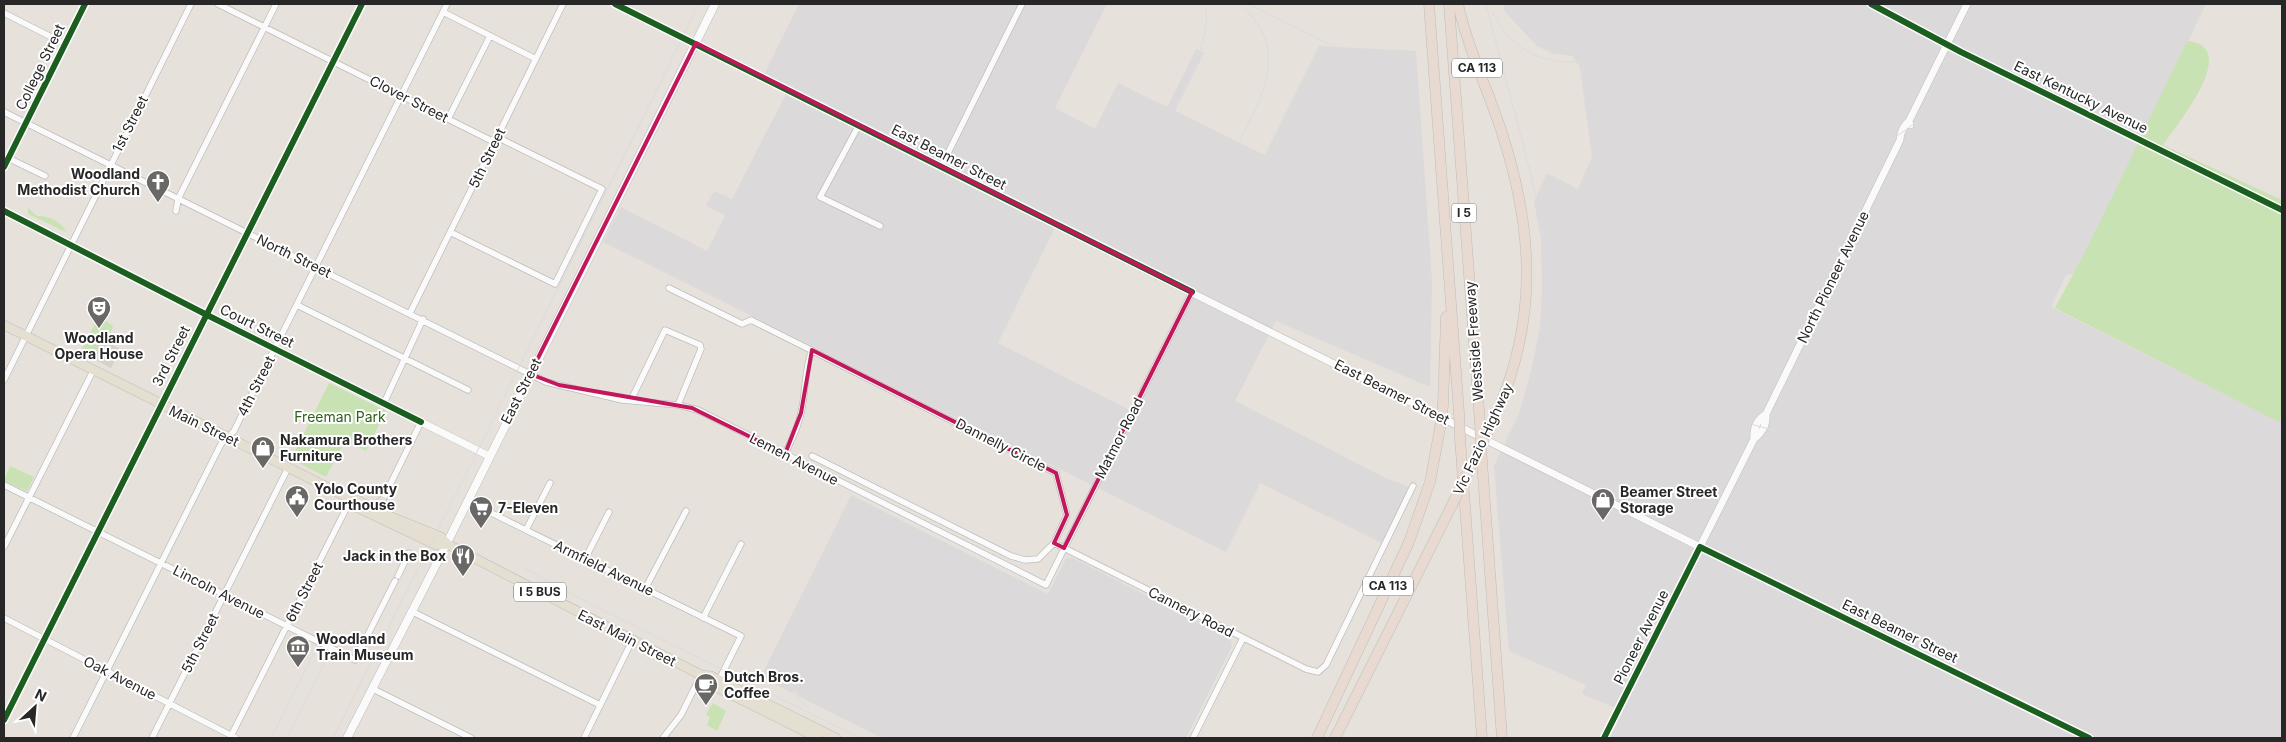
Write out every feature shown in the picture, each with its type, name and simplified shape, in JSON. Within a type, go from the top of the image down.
[{"type":"highway","name":"Westside Freeway","points":[[1429,4],[1482,738]]},
{"type":"highway","name":"Westside Freeway","points":[[1449,4],[1502,738]]},
{"type":"highway","name":"Vic Fazio Highway","points":[[1334,738],[1495,418],[1510,385],[1522,337],[1528,290],[1526,246],[1521,205],[1501,131],[1475,61],[1458,4]]},
{"type":"highway","name":"CA 113","points":[[1318,738],[1409,542],[1430,482],[1443,405],[1448,264]]},
{"type":"main road","name":"East Street","points":[[348,738],[715,4]]},
{"type":"main road","name":"Main Street","points":[[4,325],[350,499],[441,537],[446,544],[436,545],[354,506],[350,499]]},
{"type":"main road","points":[[372,508],[376,507],[382,500]]},
{"type":"main road","points":[[382,500],[381,509],[384,512]]},
{"type":"main road","name":"East Main Street","points":[[446,544],[632,641],[701,675],[711,676],[836,738]]},
{"type":"main road","name":"East Main Street","points":[[701,675],[708,683],[818,738]]},
{"type":"street","name":"College Street","points":[[4,167],[85,4]]},
{"type":"street","name":"1st Street","points":[[4,380],[191,4]]},
{"type":"street","name":"Clover Street","points":[[218,4],[490,140],[501,139],[602,189],[555,284],[450,232]]},
{"type":"street","points":[[176,210],[178,199],[276,4]]},
{"type":"street","name":"3rd Street","points":[[4,720],[362,4]]},
{"type":"street","name":"4th Street","points":[[73,738],[221,444],[234,431],[447,4]]},
{"type":"street","name":"5th Street","points":[[410,313],[563,4]]},
{"type":"street","name":"East Beamer Street","points":[[616,4],[1700,547],[2089,738]]},
{"type":"street","points":[[941,167],[1022,4]]},
{"type":"street","name":"East Kentucky Avenue","points":[[1871,4],[2282,210]]},
{"type":"street","name":"North Pioneer Avenue","points":[[1700,547],[1754,439],[1753,432],[1760,418],[1766,414],[1900,140],[1904,138],[1910,126],[1910,121],[1967,4]]},
{"type":"street","points":[[443,12],[536,59]]},
{"type":"street","points":[[4,13],[65,44]]},
{"type":"street","points":[[448,119],[490,36]]},
{"type":"street","name":"North Street","points":[[4,112],[247,234],[423,319],[530,374]]},
{"type":"street","points":[[859,125],[820,197],[880,226]]},
{"type":"street","points":[[8,158],[45,176]]},
{"type":"street","name":"Court Street","points":[[4,211],[489,456]]},
{"type":"street","name":"Dannelly Circle","points":[[670,288],[742,324],[751,320],[1056,473],[1067,515],[1054,543],[1038,559],[1025,560],[1012,556],[812,456]]},
{"type":"street","name":"Matmor Road","points":[[1046,585],[1192,292]]},
{"type":"street","points":[[297,305],[468,390]]},
{"type":"street","points":[[384,403],[423,319]]},
{"type":"street","points":[[632,401],[665,330],[700,345],[701,349],[678,405]]},
{"type":"street","points":[[784,454],[794,435],[801,413],[807,363],[812,350]]},
{"type":"street","points":[[4,547],[93,371]]},
{"type":"street","name":"Lemen Avenue","points":[[530,374],[559,385],[632,401],[678,405],[698,410],[1046,585]]},
{"type":"street","points":[[382,500],[421,422]]},
{"type":"street","points":[[822,473],[826,464]]},
{"type":"street","name":"5th Street","points":[[152,738],[288,468]]},
{"type":"street","points":[[526,530],[550,483]]},
{"type":"street","name":"Lincoln Avenue","points":[[4,486],[355,660],[410,553]]},
{"type":"street","name":"Cannery Road","points":[[1054,543],[1306,669],[1318,672],[1326,665],[1413,486]]},
{"type":"street","name":"6th Street","points":[[233,737],[350,499]]},
{"type":"street","name":"Armfield Avenue","points":[[467,501],[740,636],[719,680]]},
{"type":"street","points":[[645,589],[686,511]]},
{"type":"street","points":[[585,559],[609,512]]},
{"type":"street","points":[[934,529],[939,520]]},
{"type":"street","points":[[704,618],[740,544]]},
{"type":"street","name":"Pioneer Avenue","points":[[1604,738],[1700,547]]},
{"type":"street","points":[[412,612],[600,706]]},
{"type":"street","name":"Oak Avenue","points":[[4,618],[233,737]]},
{"type":"street","points":[[1193,738],[1244,638]]},
{"type":"street","points":[[584,738],[632,641]]},
{"type":"street","points":[[663,738],[681,715],[701,675]]},
{"type":"street","points":[[372,689],[471,738]]},
{"type":"highlighted area","points":[[696,43],[1192,292],[1064,548],[1054,543],[1067,515],[1056,473],[812,350],[801,413],[785,454],[692,408],[559,385],[530,374]]},
{"type":"shaded area","points":[[799,4],[1107,4],[1055,108],[1095,129],[1118,83],[1167,107],[1196,49],[1204,53],[1175,111],[1265,155],[1319,46],[1416,51],[1432,281],[1430,387],[1276,321],[1235,401],[1384,477],[1412,488],[1384,544],[1260,483],[1226,552],[603,242],[621,207],[707,251],[725,215],[706,206],[714,191],[732,199],[788,90],[763,77]],"holes":[[[1057,224],[1192,291],[1132,411],[998,343]]]},
{"type":"shaded area","points":[[1503,4],[2206,4],[2076,273],[2066,275],[2051,307],[2276,420],[2282,408],[2282,738],[1604,738],[1618,709],[1582,694],[1586,685],[1509,651],[1494,466],[1520,411],[1540,328],[1542,288],[1541,239],[1534,202],[1547,173],[1578,189],[1592,157],[1580,68],[1573,56],[1551,53],[1537,46],[1505,12]]},
{"type":"shaded area","points":[[104,334],[109,336],[111,344],[120,349],[111,368],[92,358]]},
{"type":"shaded area","points":[[851,495],[1048,594],[1066,559],[1073,558],[1230,638],[1232,646],[1186,738],[883,738],[800,697],[795,691],[792,693],[761,677]]},
{"type":"green space","points":[[2187,41],[2203,46],[2209,57],[2207,71],[2191,105],[2163,145],[2282,200],[2282,415],[2279,422],[2055,308],[2106,209]]},
{"type":"green space","points":[[28,208],[37,216],[50,218],[58,222],[66,232],[28,214]]},
{"type":"green space","points":[[98,317],[112,325],[109,336],[111,344],[120,349],[111,368],[81,352]]},
{"type":"green space","name":"Freeman Park","points":[[329,383],[386,411],[366,451],[345,441],[326,477],[291,459]]},
{"type":"green space","points":[[10,466],[34,477],[27,491],[4,481]]},
{"type":"green space","points":[[713,703],[726,711],[717,731],[707,725],[710,717],[706,714]]},
{"type":"railway","points":[[333,738],[699,4]]},
{"type":"railway","points":[[1163,129],[1186,84],[1200,50],[1207,18],[1205,4]]},
{"type":"railway","points":[[1240,4],[1255,20],[1264,36],[1268,53],[1268,70],[1264,87],[1241,139]]},
{"type":"railway","points":[[1248,4],[1328,43],[1371,61],[1391,77],[1405,97],[1417,134],[1429,293]]},
{"type":"railway","points":[[1486,4],[1541,219],[1552,297],[1559,314],[1570,329],[1589,345],[1744,422],[1783,433],[1842,438],[1872,449],[1889,461]]},
{"type":"railway","points":[[1492,11],[1510,38],[1522,48],[1537,56],[1562,62],[1622,63],[1671,74],[1713,90],[1793,132],[1826,145],[1852,148],[1877,144],[1900,134],[1934,108],[1946,102],[1961,100],[1970,100],[1988,105],[2029,126]]},
{"type":"railway","points":[[1680,64],[1738,93],[1759,111]]},
{"type":"railway","points":[[1815,147],[1858,169]]},
{"type":"railway","points":[[1563,309],[1586,332],[1668,373]]},
{"type":"railway","points":[[1656,382],[1682,404],[1727,426]]},
{"type":"railway","points":[[1764,433],[1865,483]]},
{"type":"railway","points":[[809,709],[794,692],[786,674],[784,656],[793,618],[821,564]]},
{"type":"railway","points":[[524,568],[596,607],[860,738]]},
{"type":"railway","points":[[271,738],[314,653]]},
{"type":"railway","points":[[287,738],[326,660]]},
{"type":"cycle path","points":[[4,167],[85,4]]},
{"type":"cycle path","points":[[4,720],[362,4]]},
{"type":"cycle path","points":[[615,4],[1192,292]]},
{"type":"cycle path","points":[[1871,4],[1961,52],[2282,210]]},
{"type":"cycle path","points":[[4,211],[421,422]]},
{"type":"cycle path","points":[[1604,738],[1700,547],[2089,738]]},
{"type":"place","name":"Woodland Methodist Church","points":[[158,203]]},
{"type":"place","name":"Woodland Opera House","points":[[99,329]]},
{"type":"place","name":"Nakamura Brothers Furniture","points":[[263,469]]},
{"type":"place","name":"Yolo County Courthouse","points":[[297,518]]},
{"type":"place","name":"Beamer Street Storage","points":[[1603,521]]},
{"type":"place","name":"7-Eleven","points":[[481,529]]},
{"type":"place","name":"Jack in the Box","points":[[463,577]]},
{"type":"place","name":"Woodland Train Museum","points":[[298,668]]},
{"type":"place","name":"Dutch Bros. Coffee","points":[[706,706]]}]
